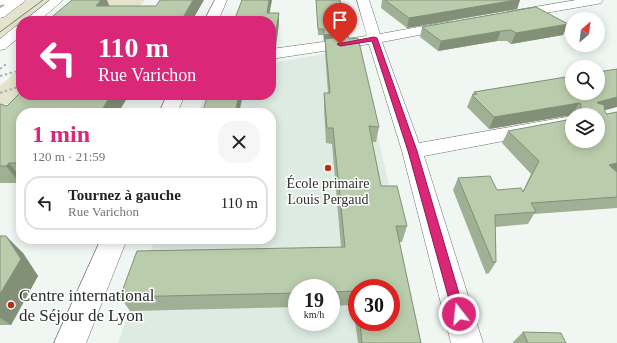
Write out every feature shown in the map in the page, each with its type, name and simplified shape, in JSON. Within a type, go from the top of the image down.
[{"type":"street","points":[[0,1],[19,0]]},
{"type":"street","points":[[0,14],[19,0]]},
{"type":"street","points":[[37,16],[57,0]]},
{"type":"street","points":[[213,16],[221,0]]},
{"type":"street","points":[[363,0],[374,38],[412,151],[468,343]]},
{"type":"street","points":[[498,17],[597,0]]},
{"type":"street","points":[[276,53],[467,22]]},
{"type":"street","points":[[0,46],[16,33]]},
{"type":"street","points":[[412,151],[565,123]]},
{"type":"street","points":[[70,343],[112,244]]},
{"type":"path","points":[[0,76],[16,71]]},
{"type":"path","points":[[0,93],[16,88]]},
{"type":"shaded area","name":"École primaire Louis Pergaud","points":[[347,50],[373,115],[402,242],[392,242],[399,279],[348,279],[348,331],[400,331],[400,282],[412,343],[118,343],[153,244],[276,244],[276,108],[200,108],[203,100],[276,100],[276,62]]},
{"type":"green space","points":[[28,0],[52,0],[31,16],[16,16],[16,28],[0,41],[0,20]]},
{"type":"green space","points":[[83,0],[145,0],[136,10],[72,9]]},
{"type":"green space","points":[[16,72],[16,100],[27,100],[32,104],[0,104],[0,86]]},
{"type":"building","points":[[72,0],[101,0],[96,6],[156,6],[160,0],[193,0],[184,16],[53,16]]},
{"type":"building","points":[[242,0],[269,0],[267,13],[279,13],[276,30],[276,16],[236,16]]},
{"type":"building","points":[[316,0],[340,0],[346,32],[324,35],[324,29],[318,29]]},
{"type":"building","points":[[385,0],[516,0],[409,18]]},
{"type":"building","points":[[536,7],[565,22],[565,25],[516,33],[511,30],[501,31],[441,41],[422,27]]},
{"type":"building","points":[[348,36],[349,39],[358,38],[379,127],[369,126],[381,186],[397,186],[407,226],[396,226],[421,343],[362,343],[361,331],[400,331],[400,279],[348,279],[348,291],[340,292],[340,279],[288,279],[288,293],[120,297],[137,251],[345,247],[333,128],[327,128],[324,93],[330,93],[325,39]]},
{"type":"building","points":[[617,69],[617,97],[597,103],[604,105],[604,108],[581,108],[581,104],[579,103],[494,117],[472,95],[477,94],[474,92],[565,77],[565,100],[605,100],[605,71]]},
{"type":"building","points":[[16,97],[16,100],[108,100],[103,108],[16,108],[16,163],[9,163],[6,166],[0,166],[0,104],[7,106]]},
{"type":"building","points":[[206,100],[238,100],[236,108],[204,108]]},
{"type":"building","points":[[605,112],[607,114],[617,112],[617,163],[609,165],[617,172],[617,197],[531,203],[536,212],[495,215],[496,262],[493,262],[458,178],[490,176],[497,190],[521,188],[523,192],[539,161],[508,131],[565,120],[565,148],[605,148]]},
{"type":"building","points":[[0,236],[6,236],[21,259],[0,294]]},
{"type":"building","points":[[523,332],[561,333],[566,343],[528,343]]},
{"type":"tram line","points":[[22,16],[43,0]]},
{"type":"tram line","points":[[0,32],[16,20]]},
{"type":"place","name":"École primaire Louis Pergaud","points":[[328,168]]},
{"type":"place","name":"Centre international de Séjour de Lyon","points":[[11,305]]},
{"type":"route","points":[[340,44],[354,43],[374,38],[412,151],[459,314]]}]
